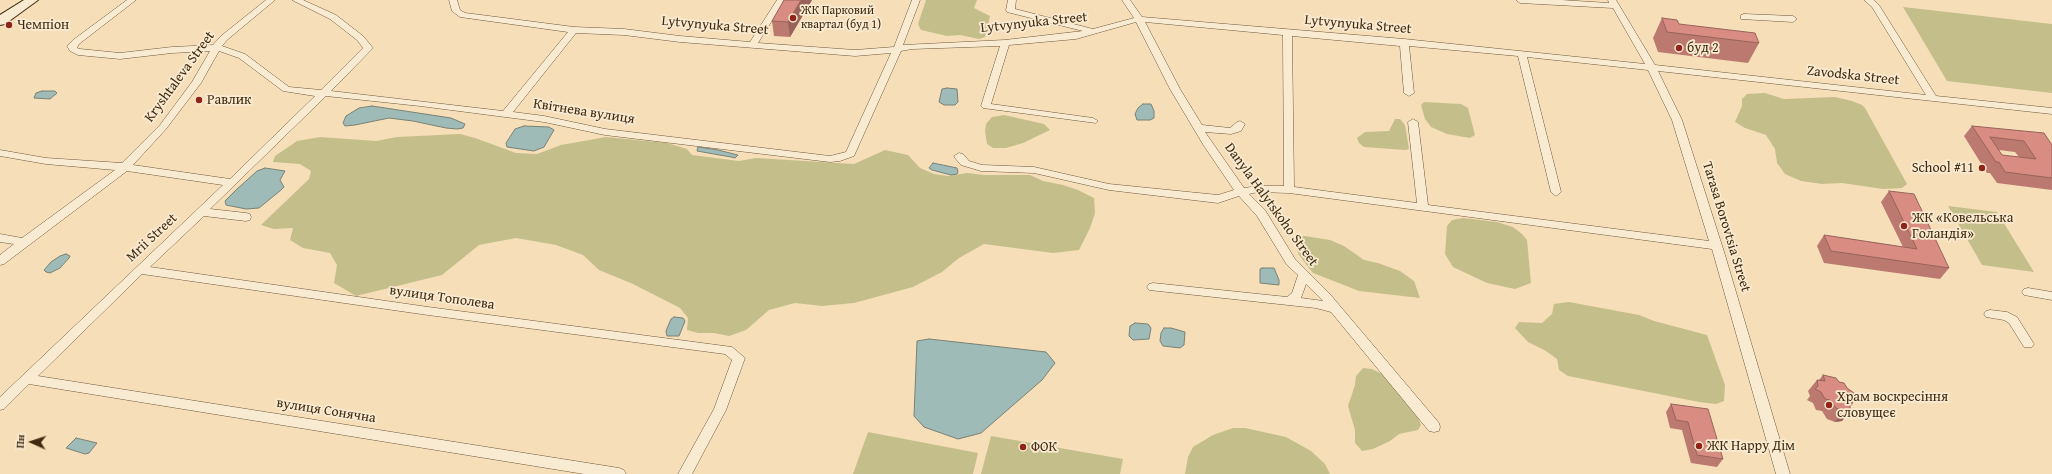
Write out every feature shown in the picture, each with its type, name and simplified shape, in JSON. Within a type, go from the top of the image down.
[{"type":"street","points":[[0,20],[32,0]]},
{"type":"street","name":"Квітнева вулиця","points":[[132,0],[76,42],[72,46],[73,49],[78,52],[120,56],[172,50],[226,49],[242,56],[286,89],[506,114],[605,132],[840,158],[850,154],[897,50]]},
{"type":"street","name":"Kryshtaleva Street","points":[[0,261],[22,242],[125,167],[163,127],[196,83],[216,48],[234,30],[271,0]]},
{"type":"street","name":"Mrii Street","points":[[0,405],[232,183],[368,48],[360,38],[333,17],[296,0]]},
{"type":"street","name":"Lytvynyuka Street","points":[[453,0],[456,11],[463,15],[574,30],[624,32],[680,39],[854,53],[882,52],[912,46],[1005,43],[1076,36],[1139,19],[1404,42],[1651,68]]},
{"type":"street","points":[[753,44],[781,0]]},
{"type":"street","points":[[897,50],[916,0]]},
{"type":"street","points":[[1012,0],[1010,10],[1093,32]]},
{"type":"street","name":"Danyla Halytskoho Street","points":[[1126,0],[1139,19],[1175,89],[1198,128],[1241,192],[1261,213],[1291,262],[1303,276],[1325,296],[1434,427]]},
{"type":"street","points":[[1520,0],[1613,3]]},
{"type":"street","points":[[1868,0],[1875,5],[1933,98]]},
{"type":"street","name":"Tarasa Borovtsia Street","points":[[1613,3],[1651,68],[1677,120],[1716,246],[1783,474]]},
{"type":"street","points":[[1744,17],[1793,19]]},
{"type":"street","points":[[506,114],[574,30]]},
{"type":"street","points":[[1287,33],[1289,190]]},
{"type":"street","points":[[1404,42],[1409,93]]},
{"type":"street","points":[[1005,43],[986,106],[1093,121]]},
{"type":"street","points":[[1522,54],[1556,192]]},
{"type":"street","name":"Zavodska Street","points":[[1651,68],[2052,111]]},
{"type":"street","points":[[1412,122],[1423,207]]},
{"type":"street","points":[[1198,128],[1231,131],[1238,128],[1240,124]]},
{"type":"street","points":[[0,153],[46,161],[125,167],[232,183]]},
{"type":"street","points":[[959,156],[965,163],[981,168],[1034,170],[1109,187],[1218,199],[1241,192],[1258,189],[1289,190],[1716,246]]},
{"type":"street","points":[[202,212],[246,217]]},
{"type":"street","points":[[0,238],[22,242]]},
{"type":"street","name":"вулиця Тополева","points":[[140,270],[428,311],[728,350],[739,358],[720,410],[685,474]]},
{"type":"street","points":[[1289,301],[1297,295],[1303,276]]},
{"type":"street","points":[[1153,287],[1289,301],[1334,308]]},
{"type":"street","points":[[2028,292],[2052,296]]},
{"type":"street","points":[[1990,314],[2007,316],[2013,320],[2028,344]]},
{"type":"street","name":"вулиця Сонячна","points":[[27,379],[619,474]]},
{"type":"shaded area","points":[[926,0],[977,0],[974,8],[990,16],[985,37],[979,39],[960,35],[947,36],[921,30],[918,24]]},
{"type":"shaded area","points":[[1903,7],[2052,24],[2052,93],[1947,81]]},
{"type":"shaded area","points":[[1765,93],[1784,99],[1835,97],[1862,105],[1907,184],[1902,188],[1883,189],[1842,183],[1822,184],[1801,181],[1785,174],[1777,163],[1775,149],[1766,135],[1745,128],[1735,122],[1742,106],[1742,99],[1747,94]]},
{"type":"shaded area","points":[[1424,102],[1461,104],[1468,108],[1475,135],[1470,138],[1447,134],[1431,127],[1425,119],[1421,105]]},
{"type":"shaded area","points":[[1004,115],[1044,124],[1050,130],[1023,143],[1006,148],[993,148],[987,144],[985,131],[986,124],[992,117]]},
{"type":"shaded area","points":[[1395,119],[1400,119],[1405,125],[1409,149],[1364,147],[1359,143],[1357,138],[1365,132],[1389,131]]},
{"type":"shaded area","points":[[460,134],[516,153],[537,154],[561,145],[606,137],[667,143],[687,149],[692,155],[739,161],[756,158],[854,164],[885,150],[908,155],[920,168],[934,174],[948,176],[967,173],[984,175],[1030,175],[1043,181],[1078,190],[1094,198],[1095,213],[1090,228],[1079,250],[1053,253],[984,244],[959,258],[942,272],[913,287],[854,303],[822,306],[795,303],[769,310],[746,330],[729,336],[714,333],[698,333],[687,330],[688,318],[680,308],[633,284],[599,270],[583,255],[556,245],[516,238],[479,245],[442,275],[356,296],[334,283],[337,265],[330,253],[303,248],[290,240],[293,228],[274,229],[261,225],[309,179],[311,171],[300,164],[273,162],[275,156],[297,141],[320,137],[376,141],[397,137]]},
{"type":"shaded area","points":[[1948,206],[1997,212],[2034,272],[1982,265]]},
{"type":"shaded area","points":[[1464,218],[1497,222],[1513,227],[1522,234],[1527,240],[1531,283],[1515,289],[1487,283],[1453,267],[1445,254],[1447,226],[1452,220]]},
{"type":"shaded area","points":[[1305,236],[1330,240],[1344,246],[1364,260],[1378,263],[1400,271],[1414,281],[1420,298],[1359,291],[1313,273],[1299,255],[1292,237]]},
{"type":"shaded area","points":[[1569,302],[1639,315],[1654,321],[1707,335],[1725,385],[1724,401],[1716,404],[1699,402],[1568,376],[1559,370],[1557,359],[1546,351],[1528,342],[1515,328],[1519,322],[1542,323],[1552,314],[1554,304]]},
{"type":"shaded area","points":[[1363,368],[1372,369],[1382,374],[1416,412],[1421,425],[1418,430],[1399,434],[1390,441],[1373,449],[1362,451],[1355,443],[1355,430],[1348,406],[1355,385],[1356,376]]},
{"type":"shaded area","points":[[1233,428],[1245,428],[1286,437],[1311,451],[1325,464],[1330,474],[1185,474],[1188,457],[1193,447],[1213,435]]},
{"type":"shaded area","points":[[868,432],[978,453],[973,474],[853,474]]},
{"type":"shaded area","name":"ФОК","points":[[991,436],[1123,459],[1120,474],[981,474]]},
{"type":"water","points":[[942,89],[957,89],[958,102],[955,105],[944,105],[939,102]]},
{"type":"water","points":[[42,91],[55,91],[57,93],[50,99],[34,98],[36,93]]},
{"type":"water","points":[[1143,104],[1151,104],[1154,111],[1154,118],[1150,120],[1137,120],[1135,114],[1138,108]]},
{"type":"water","points":[[372,106],[451,118],[465,124],[463,128],[457,129],[389,118],[355,125],[345,126],[343,123],[346,116],[359,108]]},
{"type":"water","points":[[524,126],[549,127],[554,130],[544,147],[534,151],[507,147],[506,143],[515,129]]},
{"type":"water","points":[[698,147],[738,155],[735,158],[697,151]]},
{"type":"water","points":[[933,163],[957,168],[958,172],[957,174],[951,175],[932,170],[929,168]]},
{"type":"water","points":[[265,168],[285,171],[280,180],[284,187],[281,190],[259,208],[246,209],[226,205],[225,201],[236,190],[257,171]]},
{"type":"water","points":[[66,254],[70,256],[60,268],[50,273],[44,270],[51,262]]},
{"type":"water","points":[[1274,268],[1279,280],[1279,285],[1260,283],[1260,269]]},
{"type":"water","points":[[674,317],[683,318],[685,321],[679,336],[667,336],[666,331],[671,319]]},
{"type":"water","points":[[1135,323],[1148,324],[1151,328],[1149,339],[1133,340],[1129,336],[1130,326]]},
{"type":"water","points":[[1164,328],[1171,328],[1185,332],[1184,345],[1180,348],[1163,346],[1160,341],[1161,333]]},
{"type":"water","points":[[929,339],[1046,352],[1055,363],[1042,380],[981,433],[958,439],[924,427],[914,416],[917,341]]},
{"type":"water","points":[[76,438],[97,443],[89,453],[85,454],[66,448]]},
{"type":"building","points":[[784,0],[801,0],[788,22],[772,21]]},
{"type":"building","points":[[1662,18],[1677,20],[1679,24],[1755,33],[1759,43],[1667,32]]},
{"type":"building","points":[[1972,126],[2044,133],[2052,145],[2052,178],[2005,172],[1999,162],[1996,162]],"holes":[[[1990,137],[2024,141],[2036,159],[2002,155]]]},
{"type":"building","points":[[1889,191],[1914,194],[1949,268],[1831,251],[1824,235],[1917,249]]},
{"type":"building","points":[[1823,375],[1836,378],[1839,382],[1844,383],[1847,388],[1854,393],[1851,396],[1853,403],[1848,402],[1851,410],[1844,411],[1836,408],[1830,400],[1825,399],[1821,392],[1815,389],[1818,386],[1817,380],[1825,381]]},
{"type":"building","points":[[1671,404],[1708,409],[1723,459],[1697,455],[1688,422],[1676,420]]},
{"type":"place","name":"ЖК Парковий квартал (буд 1)","points":[[793,18]]},
{"type":"place","name":"Чемпіон","points":[[9,25]]},
{"type":"place","name":"буд 2","points":[[1679,48]]},
{"type":"place","name":"Равлик","points":[[199,100]]},
{"type":"place","name":"School #11","points":[[1982,168]]},
{"type":"place","name":"ЖК «Ковельська Голандія»","points":[[1904,226]]},
{"type":"place","name":"Храм воскресіння словущеє","points":[[1829,405]]},
{"type":"place","name":"ЖК Happy Дім","points":[[1699,446]]},
{"type":"place","name":"ФОК","points":[[1023,447]]}]
